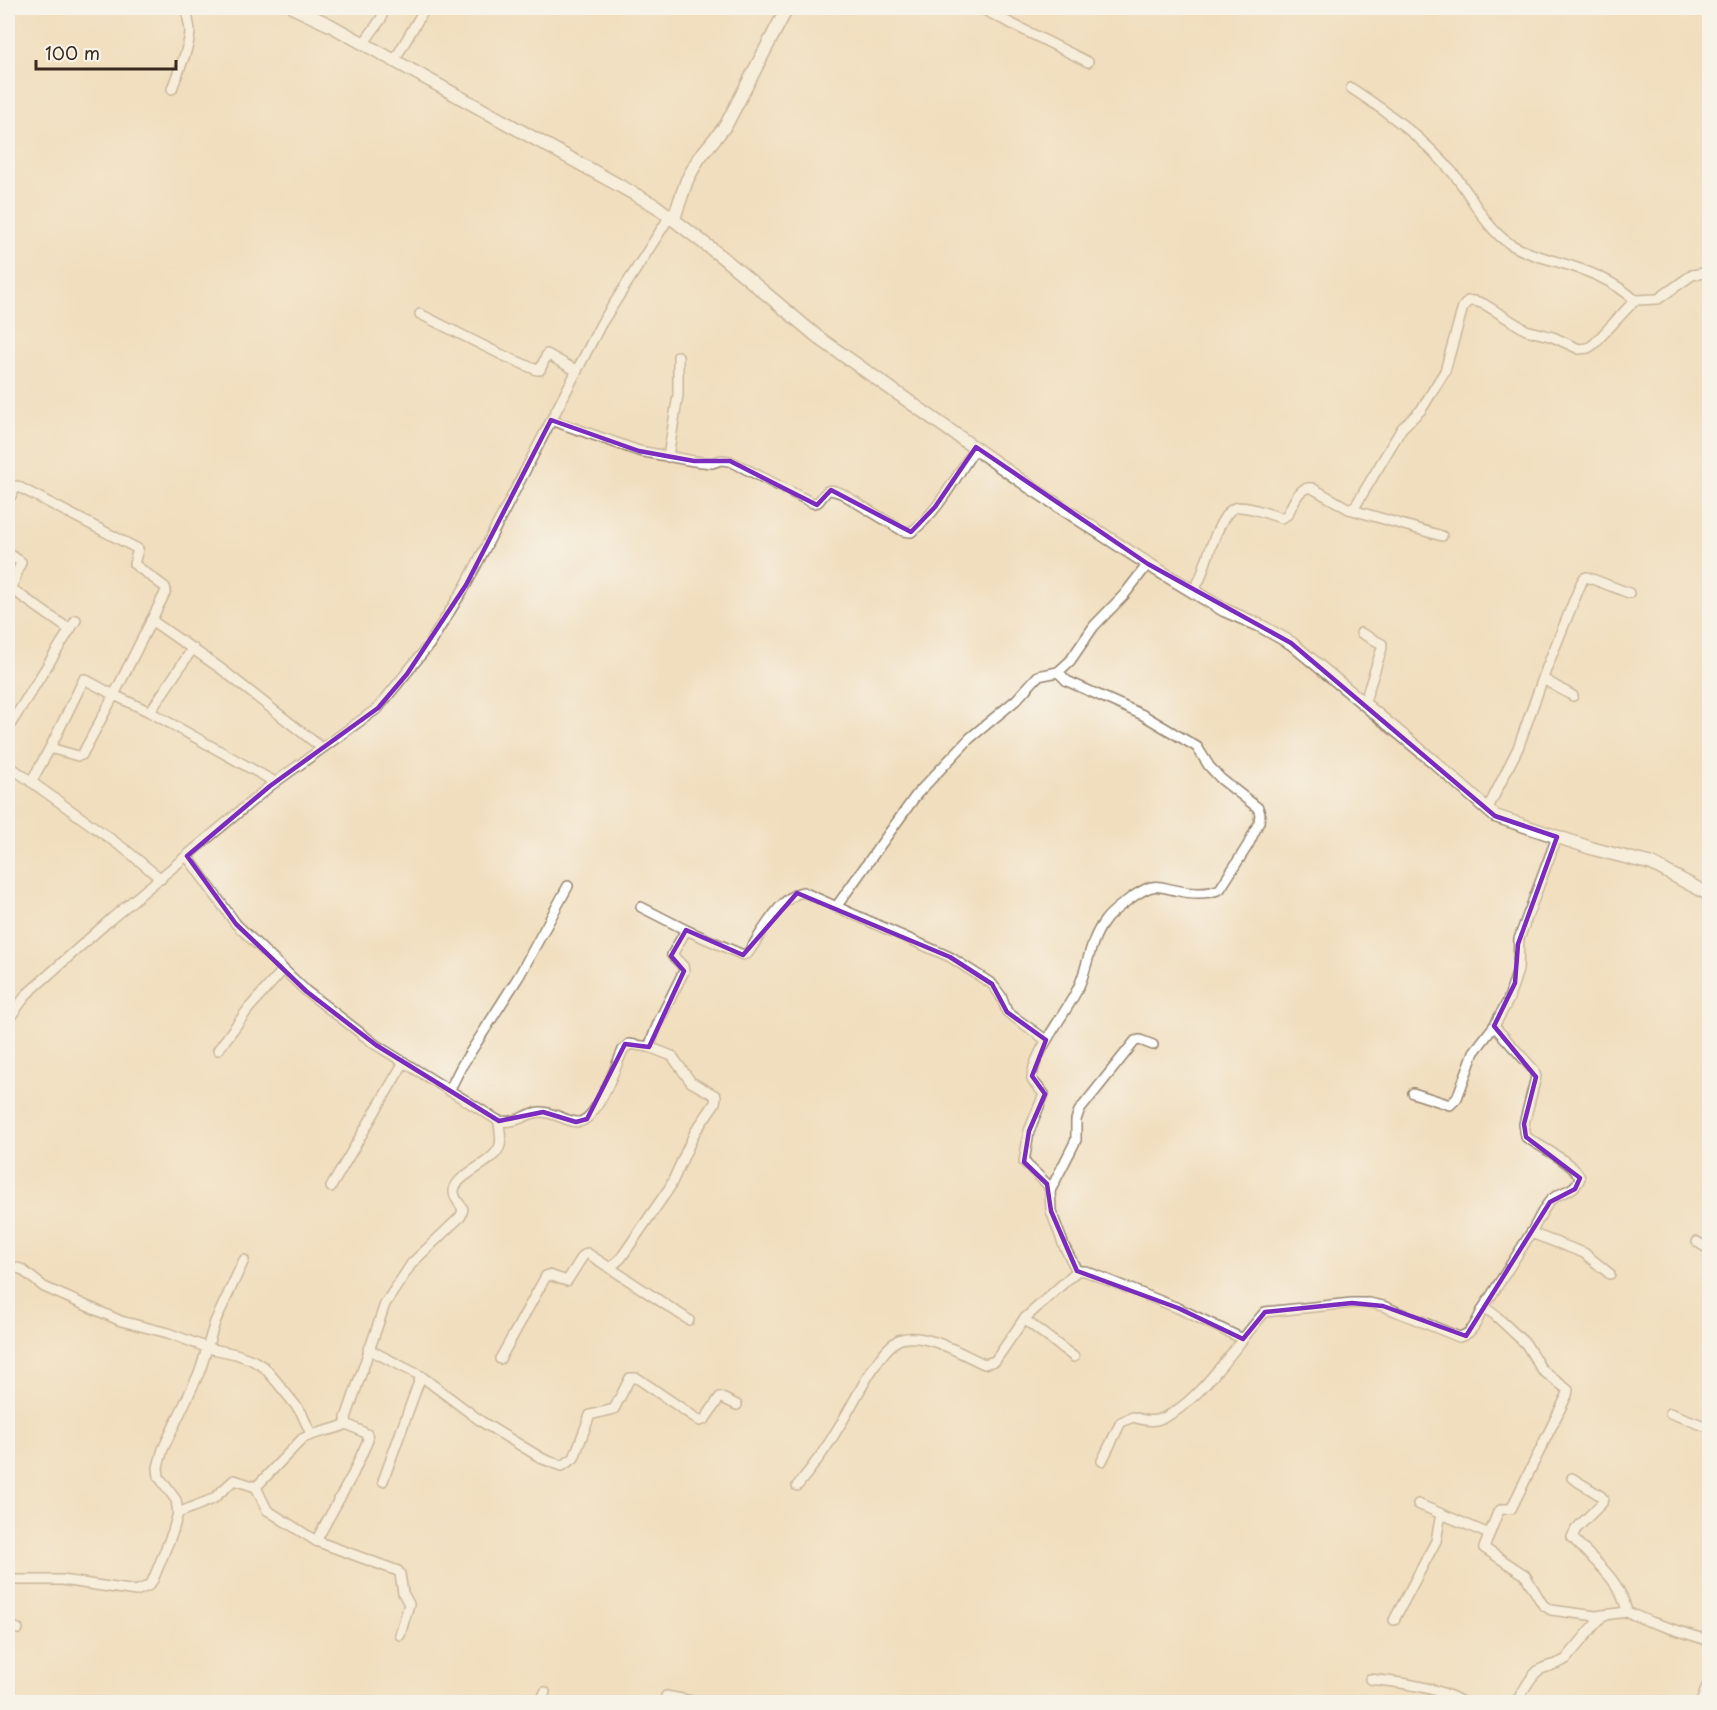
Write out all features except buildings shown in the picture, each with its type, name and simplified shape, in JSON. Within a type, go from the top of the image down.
[{"type":"street","points":[[172,89],[188,42],[190,31],[186,14],[189,8]]},
{"type":"street","points":[[294,8],[315,12],[363,44],[656,206],[767,293],[819,338],[1030,487],[1192,591],[1224,610],[1259,625],[1291,643],[1433,760],[1495,816],[1557,837],[1652,864],[1710,895]]},
{"type":"street","points":[[363,44],[381,19],[384,8]]},
{"type":"street","points":[[394,61],[425,8]]},
{"type":"street","points":[[8,1020],[27,994],[104,925],[275,782],[378,708],[429,645],[448,617],[489,543],[601,324],[672,217],[699,158],[726,125],[788,8]]},
{"type":"street","points":[[980,8],[1088,62]]},
{"type":"street","points":[[1351,88],[1390,114],[1430,148],[1454,175],[1489,226],[1511,244],[1534,256],[1607,280],[1623,289],[1635,300]]},
{"type":"street","points":[[1349,509],[1360,501],[1402,428],[1421,410],[1445,371],[1463,307],[1468,301],[1484,304],[1526,330],[1553,337],[1579,349],[1588,348],[1635,300],[1658,299],[1692,275],[1710,272]]},
{"type":"street","points":[[420,314],[537,370],[540,370],[547,354],[577,371]]},
{"type":"street","points":[[668,457],[678,395],[678,356]]},
{"type":"street","points":[[551,420],[639,451],[712,463],[730,460],[813,503],[818,502],[827,491],[841,493],[903,531],[911,532],[935,507],[976,447]]},
{"type":"street","points":[[8,500],[17,486],[139,549],[134,564],[165,587],[166,591],[82,755],[78,756],[50,748]]},
{"type":"street","points":[[1192,591],[1200,581],[1216,536],[1231,508],[1239,507],[1281,518],[1287,515],[1301,489],[1306,487],[1312,488],[1349,509],[1442,536]]},
{"type":"street","points":[[8,553],[21,562],[13,590],[70,630]]},
{"type":"street","points":[[836,907],[900,814],[942,767],[976,732],[1016,700],[1038,676],[1058,672],[1075,655],[1100,620],[1124,595],[1148,564]]},
{"type":"street","points":[[1486,810],[1518,748],[1584,578],[1629,593]]},
{"type":"street","points":[[8,728],[76,620]]},
{"type":"street","points":[[151,620],[193,648],[322,748]]},
{"type":"street","points":[[1361,633],[1382,644],[1364,704]]},
{"type":"street","points":[[150,712],[193,648]]},
{"type":"street","points":[[1058,672],[1067,681],[1143,715],[1197,747],[1221,779],[1258,808],[1260,818],[1248,845],[1220,889],[1215,892],[1200,892],[1152,887],[1125,903],[1106,918],[1096,936],[1078,988],[1046,1040],[1032,1076],[1032,1080],[1044,1094],[1033,1119],[1023,1158],[1024,1162],[1047,1184],[1050,1191],[1051,1211],[1064,1246],[1077,1271]]},
{"type":"street","points":[[30,782],[50,748],[84,679],[150,712],[275,782]]},
{"type":"street","points":[[1543,679],[1574,696]]},
{"type":"street","points":[[9,769],[126,850],[161,879]]},
{"type":"street","points":[[1413,1093],[1450,1106],[1454,1103],[1474,1052],[1494,1026],[1515,983],[1518,970],[1518,944],[1557,837]]},
{"type":"street","points":[[187,856],[236,924],[306,991],[376,1045],[499,1121],[518,1120],[543,1112],[576,1122],[587,1119],[598,1104],[629,1044],[649,1047],[672,1056],[691,1082],[716,1096],[695,1132],[670,1186],[621,1257],[610,1268]]},
{"type":"street","points":[[448,1091],[519,976],[568,886]]},
{"type":"street","points":[[641,907],[743,955],[748,953],[782,905],[796,893],[808,894],[950,957],[992,984],[1001,996],[1007,1012],[1046,1040]]},
{"type":"street","points":[[649,1047],[684,971],[683,966],[672,955],[686,930]]},
{"type":"street","points":[[218,1050],[249,1008],[283,970]]},
{"type":"street","points":[[1102,1461],[1122,1422],[1133,1417],[1156,1420],[1170,1415],[1203,1386],[1265,1312],[1369,1303],[1383,1306],[1459,1337],[1471,1332],[1484,1307],[1550,1202],[1554,1197],[1575,1189],[1580,1178],[1571,1167],[1526,1137],[1524,1124],[1536,1077],[1534,1070],[1494,1026]]},
{"type":"street","points":[[1050,1191],[1076,1140],[1076,1120],[1079,1111],[1136,1041],[1140,1040],[1153,1045]]},
{"type":"street","points":[[331,1187],[404,1062]]},
{"type":"street","points":[[346,1424],[348,1411],[384,1304],[396,1285],[428,1246],[461,1216],[463,1209],[454,1194],[454,1189],[458,1181],[476,1170],[497,1151],[501,1141],[499,1121]]},
{"type":"street","points":[[1531,1233],[1584,1253],[1610,1274]]},
{"type":"street","points":[[1697,1242],[1710,1250]]},
{"type":"street","points":[[500,1359],[546,1276],[567,1281],[586,1253],[690,1320]]},
{"type":"street","points":[[8,1580],[62,1580],[136,1591],[142,1590],[153,1580],[178,1513],[176,1500],[159,1477],[158,1467],[163,1449],[200,1371],[214,1322],[244,1260]]},
{"type":"street","points":[[8,1266],[21,1269],[44,1287],[121,1321],[168,1333],[208,1348],[236,1354],[264,1367],[301,1412],[311,1434]]},
{"type":"street","points":[[797,1486],[840,1427],[873,1368],[890,1345],[901,1339],[928,1339],[984,1364],[990,1364],[995,1361],[1024,1319],[1077,1271],[1085,1271],[1168,1304],[1243,1339]]},
{"type":"street","points":[[1484,1307],[1526,1344],[1542,1370],[1568,1390],[1568,1395],[1553,1427],[1511,1509],[1500,1510],[1484,1548],[1525,1575],[1546,1608],[1577,1614],[1603,1615],[1627,1611],[1648,1621],[1710,1641]]},
{"type":"street","points":[[1024,1319],[1074,1357]]},
{"type":"street","points":[[368,1349],[421,1376],[482,1422],[543,1459],[562,1466],[574,1458],[590,1415],[614,1409],[630,1378],[637,1378],[700,1421],[705,1419],[720,1397],[736,1404]]},
{"type":"street","points":[[383,1481],[421,1376]]},
{"type":"street","points":[[1670,1413],[1710,1428]]},
{"type":"street","points":[[256,1486],[302,1439],[311,1434],[334,1431],[346,1424]]},
{"type":"street","points":[[316,1541],[368,1440],[367,1434],[346,1424]]},
{"type":"street","points":[[1572,1478],[1603,1499],[1602,1503],[1576,1529],[1572,1537],[1614,1581],[1627,1611]]},
{"type":"street","points":[[178,1513],[213,1499],[234,1480],[256,1486]]},
{"type":"street","points":[[256,1486],[267,1510],[316,1541],[398,1571],[403,1593],[409,1604],[400,1635]]},
{"type":"street","points":[[1418,1504],[1489,1534]]},
{"type":"street","points":[[1394,1620],[1436,1541],[1442,1514]]},
{"type":"street","points":[[1516,1702],[1534,1674],[1566,1659],[1603,1615]]},
{"type":"street","points":[[8,1625],[18,1629]]},
{"type":"street","points":[[1370,1679],[1412,1685],[1462,1702]]},
{"type":"street","points":[[1701,1702],[1710,1679]]},
{"type":"street","points":[[542,1702],[545,1692]]},
{"type":"street","points":[[666,1696],[697,1702]]},
{"type":"highlighted area","points":[[551,420],[639,451],[694,461],[730,461],[817,505],[831,490],[911,532],[935,507],[976,447],[1148,564],[1291,643],[1495,816],[1557,837],[1518,944],[1515,983],[1494,1026],[1536,1077],[1524,1124],[1526,1137],[1580,1178],[1575,1189],[1550,1202],[1466,1336],[1383,1306],[1352,1303],[1265,1312],[1243,1339],[1178,1308],[1077,1271],[1051,1211],[1047,1184],[1024,1162],[1029,1131],[1045,1094],[1032,1076],[1046,1040],[1007,1012],[992,984],[950,957],[797,893],[743,955],[686,930],[671,956],[684,971],[649,1047],[625,1044],[587,1119],[576,1122],[543,1112],[499,1121],[376,1045],[306,991],[236,924],[187,856],[270,786],[378,708],[407,674],[466,585]]}]
